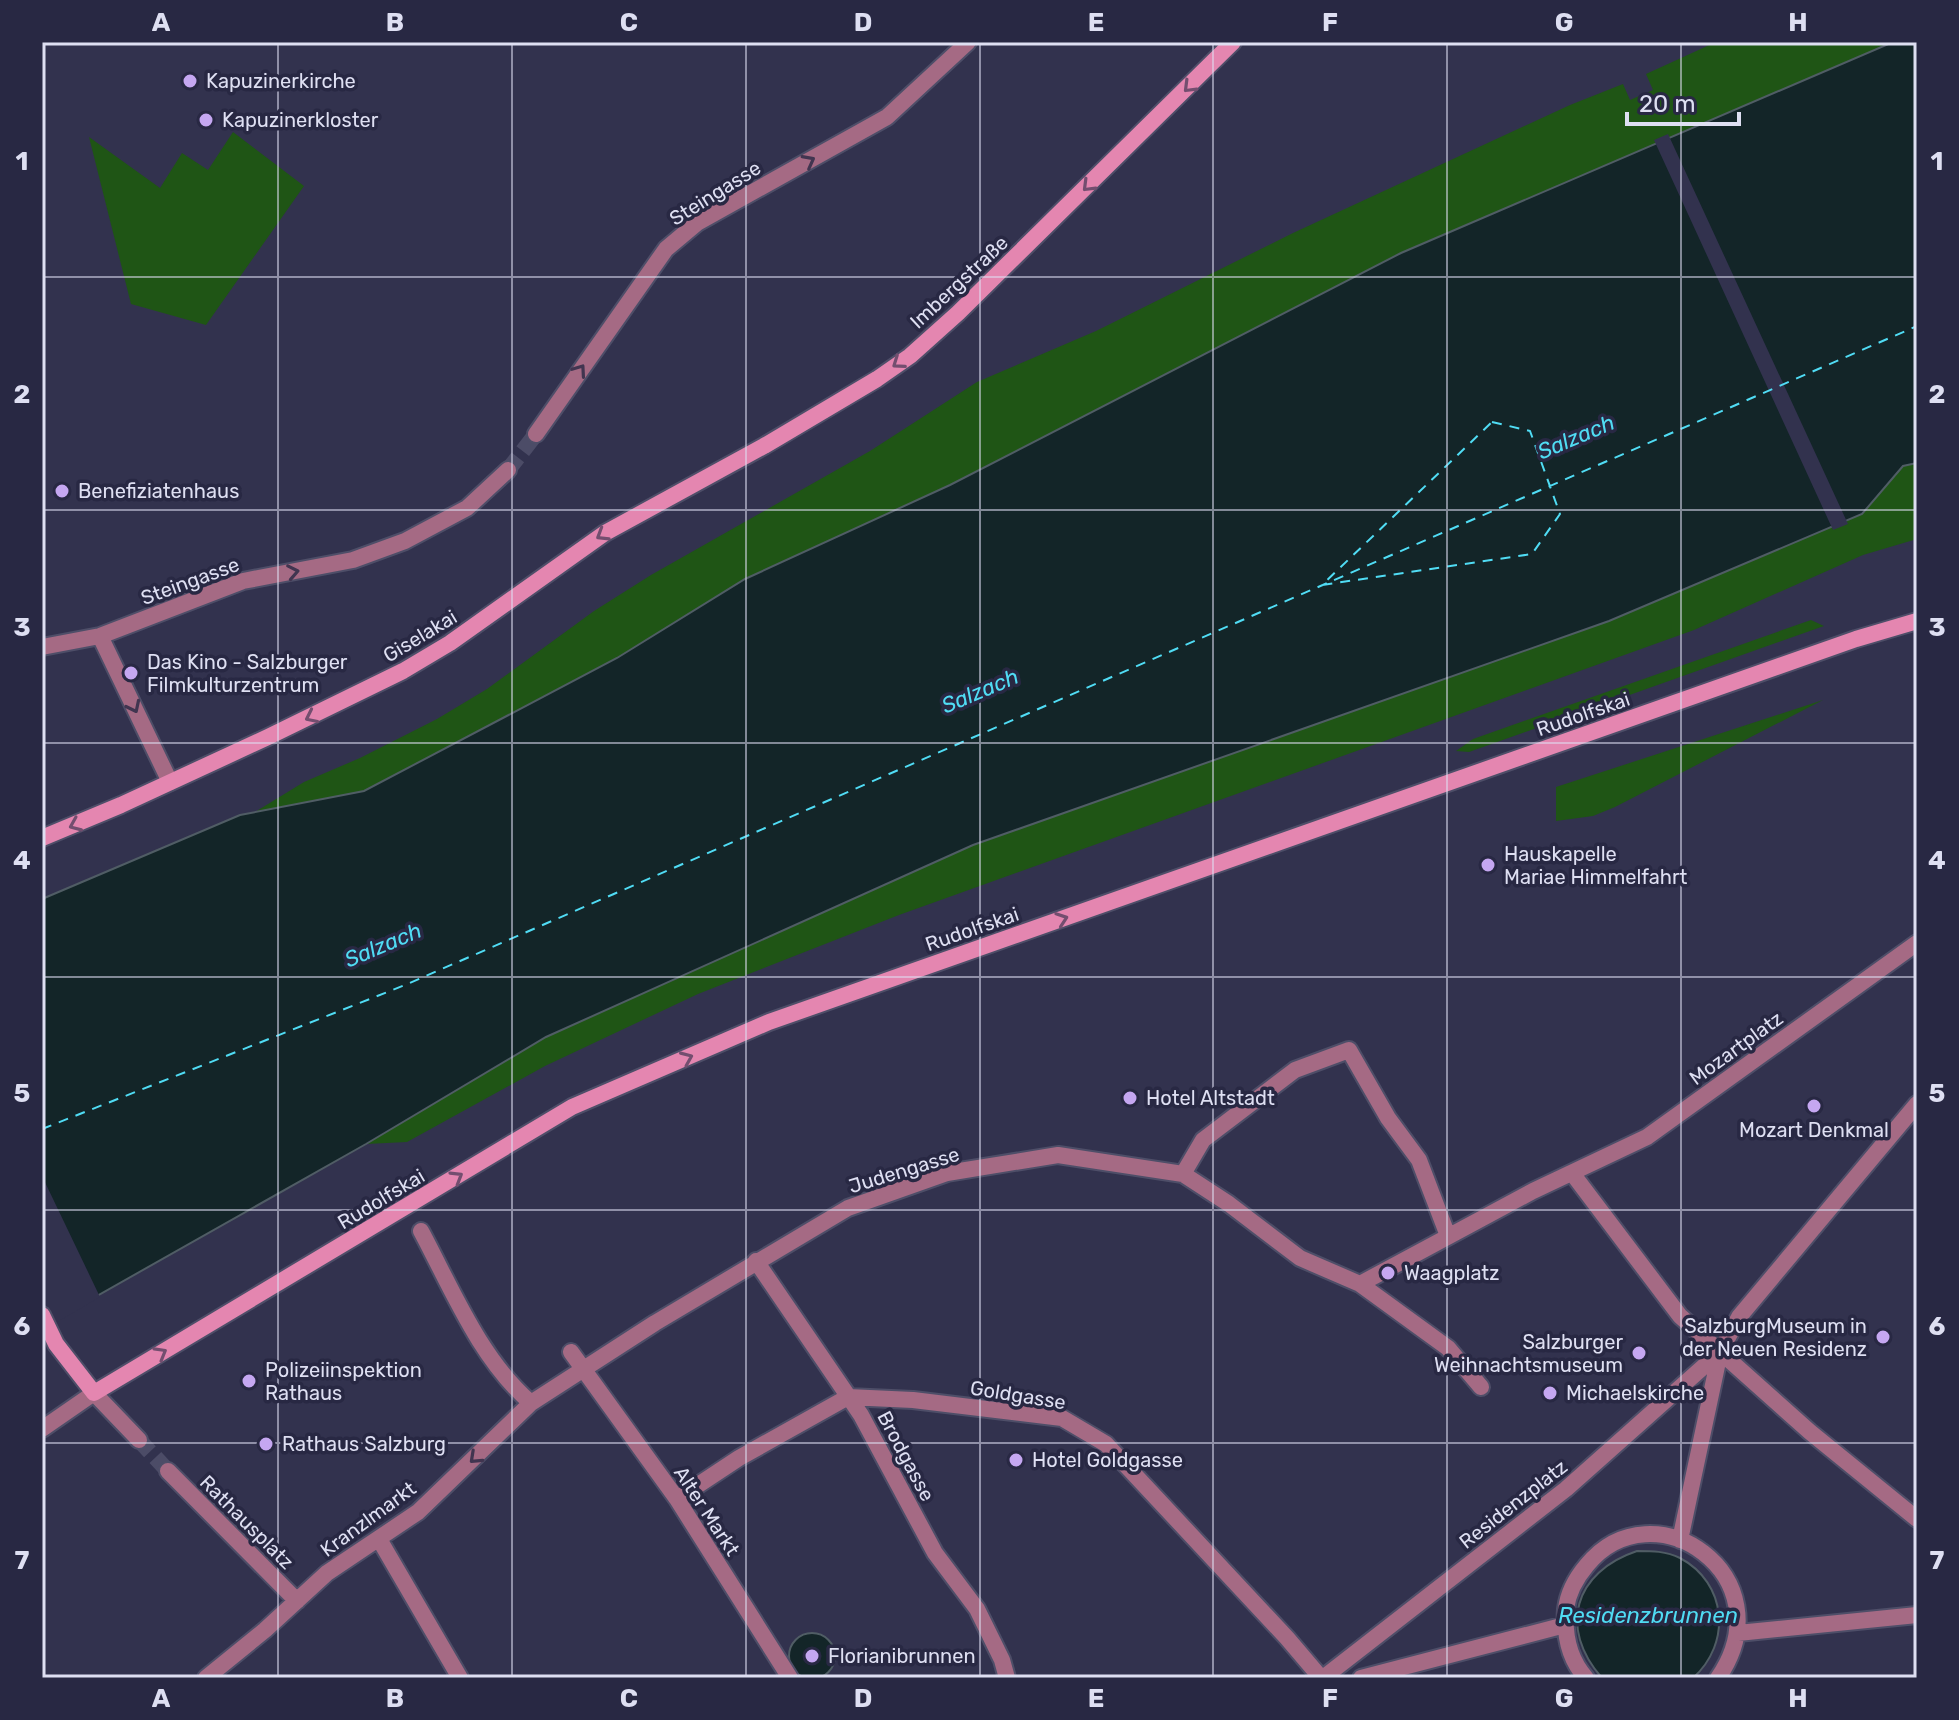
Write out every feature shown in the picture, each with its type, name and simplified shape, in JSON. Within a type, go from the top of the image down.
[{"type":"main road","name":"Imbergstraße","points":[[670,497],[809,420],[910,356],[1000,273],[1233,42]]},
{"type":"main road","name":"Giselakai","points":[[42,838],[170,782],[403,671],[450,643],[605,533],[670,497]]},
{"type":"main road","name":"Rudolfskai","points":[[94,1393],[572,1107],[769,1022],[1811,655],[1917,621]]},
{"type":"main road","points":[[42,1315],[56,1344],[94,1393]]},
{"type":"street","name":"Steingasse","points":[[536,434],[666,249],[697,223],[887,117],[968,42]]},
{"type":"street","name":"Steingasse","points":[[42,647],[100,636],[243,581],[353,560],[405,541],[467,508],[508,470]]},
{"type":"street","points":[[100,636],[170,782]]},
{"type":"street","name":"Mozartplatz","points":[[1448,1236],[1533,1191],[1647,1137],[1917,943]]},
{"type":"street","points":[[1183,1174],[1203,1140],[1295,1070],[1349,1050],[1388,1118],[1419,1160],[1448,1236],[1360,1284],[1448,1348],[1481,1387]]},
{"type":"street","name":"Residenzplatz","points":[[1680,1540],[1720,1352],[1739,1317],[1917,1104]]},
{"type":"street","name":"Judengasse","points":[[583,1370],[756,1261],[848,1208],[947,1173],[1058,1155],[1183,1174],[1229,1204],[1300,1258],[1360,1284]]},
{"type":"street","points":[[1572,1173],[1680,1316],[1810,1432],[1917,1519]]},
{"type":"street","points":[[421,1231],[479,1340],[514,1389],[531,1403],[583,1370]]},
{"type":"street","name":"Brodgasse","points":[[756,1261],[861,1415],[935,1553],[977,1609],[1002,1660],[1007,1678]]},
{"type":"street","name":"Alter Markt","points":[[571,1352],[677,1499],[790,1678]]},
{"type":"street","name":"Residenzplatz","points":[[1322,1678],[1566,1489],[1720,1352]]},
{"type":"street","points":[[42,1429],[94,1393],[139,1440]]},
{"type":"street","points":[[677,1499],[739,1458],[848,1397]]},
{"type":"street","name":"Goldgasse","points":[[848,1397],[913,1400],[1062,1418],[1106,1444],[1322,1678]]},
{"type":"street","name":"Kranzlmarkt","points":[[206,1678],[327,1573],[418,1512],[531,1403]]},
{"type":"street","name":"Rathausplatz","points":[[168,1471],[297,1601]]},
{"type":"street","points":[[1579,1675],[1569,1649],[1565,1625],[1567,1600],[1576,1578],[1592,1559],[1611,1545],[1634,1537],[1661,1535],[1688,1542],[1711,1558],[1728,1579],[1738,1605],[1738,1633],[1730,1659],[1718,1678]]},
{"type":"street","points":[[379,1539],[460,1678]]},
{"type":"street","points":[[1738,1633],[1917,1615]]},
{"type":"street","points":[[1361,1678],[1565,1625]]},
{"type":"green space","points":[[1716,42],[1893,42],[1401,253],[950,485],[745,579],[617,658],[364,791],[255,812],[304,782],[437,719],[487,689],[594,611],[651,575],[870,451],[977,382],[1096,331],[1293,233],[1570,105],[1623,84],[1630,100],[1653,90],[1646,74]]},
{"type":"green space","points":[[233,132],[304,186],[206,325],[131,304],[89,137],[160,188],[182,153],[208,170]]},
{"type":"green space","points":[[1917,463],[1917,539],[1863,555],[1694,630],[899,915],[698,994],[545,1066],[407,1142],[366,1144],[546,1037],[973,845],[1609,621],[1862,514],[1904,466]]},
{"type":"green space","points":[[1811,620],[1824,626],[1469,752],[1456,751],[1473,739]]},
{"type":"green space","points":[[1823,700],[1615,807],[1593,816],[1556,821],[1556,787]]},
{"type":"water","name":"Salzach","points":[[1893,42],[1917,42],[1917,463],[1903,466],[1862,514],[1609,621],[973,845],[546,1037],[366,1144],[42,1327],[42,899],[240,815],[364,791],[617,658],[745,579],[950,485],[1401,253]]},
{"type":"water","name":"Residenzbrunnen","points":[[1637,1551],[1654,1551],[1680,1558],[1696,1569],[1715,1598],[1719,1614],[1714,1648],[1706,1664],[1693,1678],[1602,1678],[1588,1659],[1580,1640],[1577,1621],[1579,1604],[1587,1587],[1599,1573],[1616,1560]]},
{"type":"water","name":"Florianibrunnen","points":[[812,1633],[828,1640],[835,1656],[828,1672],[812,1679],[796,1672],[789,1656],[796,1640]]},
{"type":"pier","points":[[1668,134],[1848,524],[1833,530],[1654,140]]},
{"type":"pier","points":[[42,1176],[100,1297],[42,1331]]},
{"type":"ferry route","points":[[42,1129],[405,985],[1917,326]]},
{"type":"ferry route","points":[[1492,422],[1530,431],[1560,514],[1532,554],[1322,585],[1492,422]]},
{"type":"tunnel","points":[[508,470],[536,434]]},
{"type":"tunnel","points":[[139,1440],[168,1471]]},
{"type":"place","name":"Kapuzinerkirche","points":[[190,81]]},
{"type":"place","name":"Kapuzinerkloster","points":[[206,120]]},
{"type":"place","name":"Benefiziatenhaus","points":[[62,491]]},
{"type":"place","name":"Das Kino - Salzburger Filmkulturzentrum","points":[[131,673]]},
{"type":"place","name":"Hauskapelle Mariae Himmelfahrt","points":[[1488,865]]},
{"type":"place","name":"Hotel Altstadt","points":[[1130,1098]]},
{"type":"place","name":"Mozart Denkmal","points":[[1814,1106]]},
{"type":"place","name":"Waagplatz","points":[[1388,1273]]},
{"type":"place","name":"SalzburgMuseum in der Neuen Residenz","points":[[1883,1337]]},
{"type":"place","name":"Salzburger Weihnachtsmuseum","points":[[1639,1353]]},
{"type":"place","name":"Polizeiinspektion Rathaus","points":[[249,1381]]},
{"type":"place","name":"Michaelskirche","points":[[1550,1393]]},
{"type":"place","name":"Rathaus Salzburg","points":[[266,1444]]},
{"type":"place","name":"Hotel Goldgasse","points":[[1016,1460]]},
{"type":"place","name":"Florianibrunnen","points":[[812,1656]]}]
